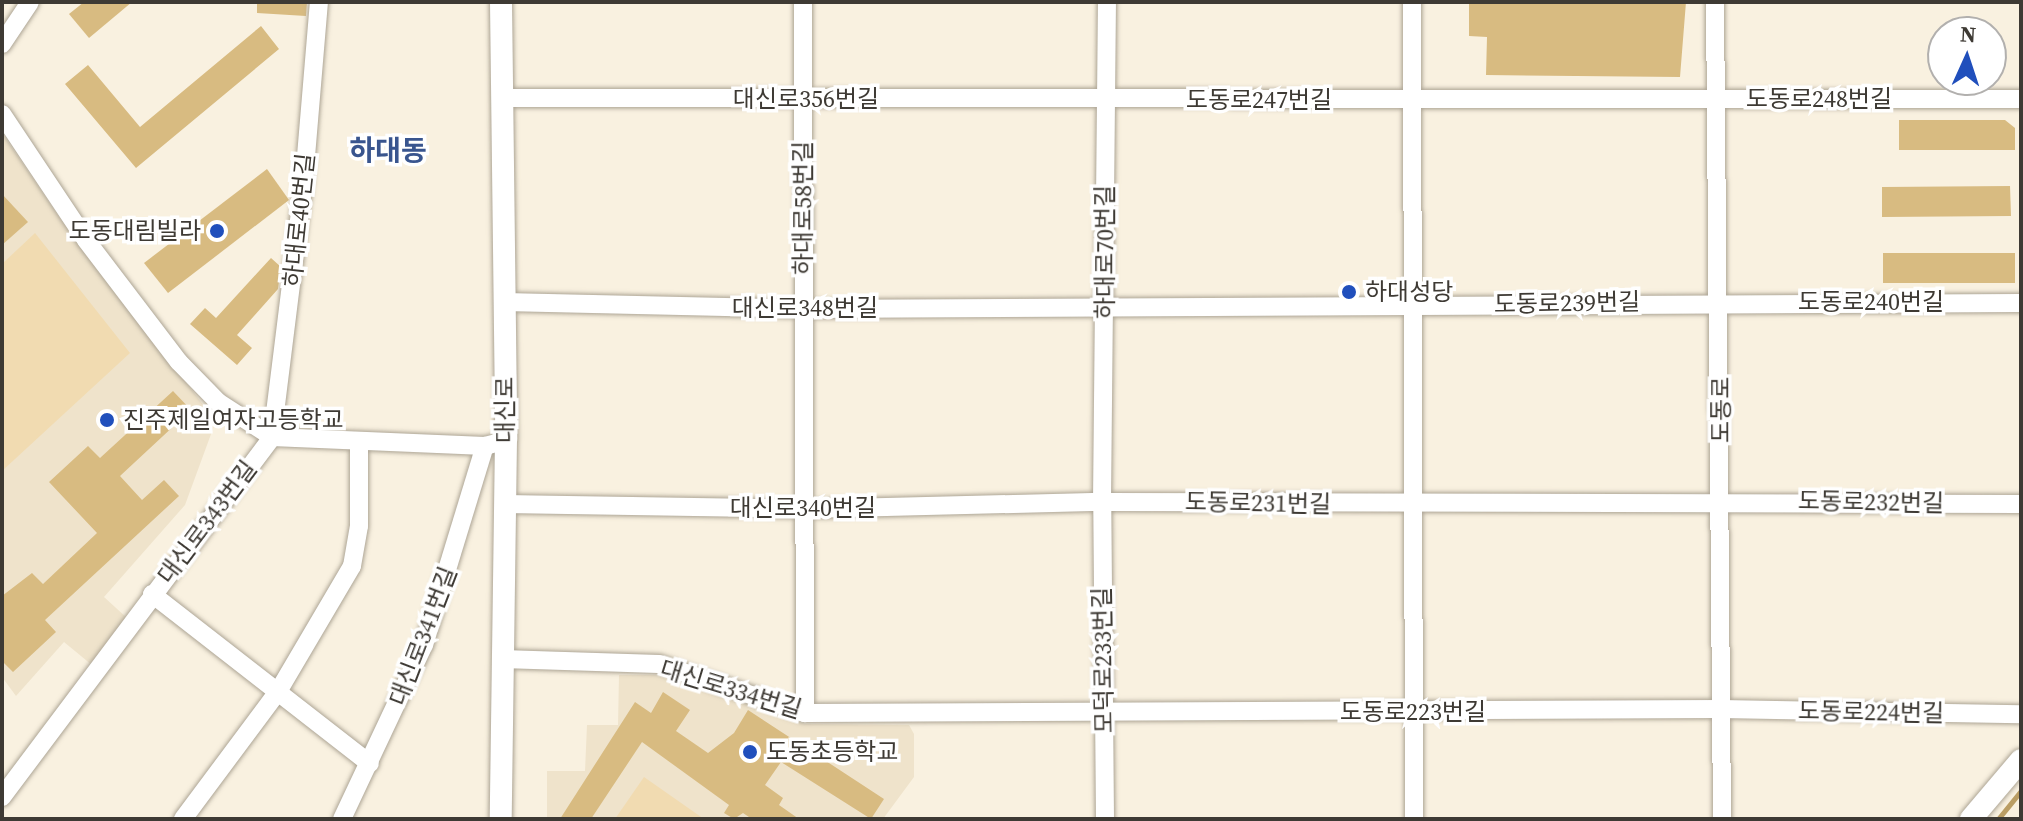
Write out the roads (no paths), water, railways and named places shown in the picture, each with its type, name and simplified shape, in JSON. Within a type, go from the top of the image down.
[{"type":"street","points":[[2,44],[30,2]]},
{"type":"street","name":"하대로40번길","points":[[272,437],[304,180],[319,2]]},
{"type":"street","name":"대신로","points":[[501,2],[505,98],[504,302],[496,443],[504,504],[501,819]]},
{"type":"street","name":"하대로58번길","points":[[803,2],[805,713]]},
{"type":"street","name":"하대로70번길","points":[[1102,502],[1107,2]]},
{"type":"street","points":[[1412,2],[1414,819]]},
{"type":"street","name":"도동로","points":[[1715,2],[1713,99],[1721,301],[1722,819]]},
{"type":"street","name":"대신로356번길","points":[[505,98],[1106,99]]},
{"type":"street","name":"도동로247번길","points":[[1106,99],[1713,99]]},
{"type":"street","name":"도동로248번길","points":[[1713,99],[2021,99]]},
{"type":"street","points":[[2,114],[86,240],[179,362],[218,402],[272,437]]},
{"type":"street","name":"도동로240번길","points":[[1721,301],[2021,303]]},
{"type":"street","name":"도동로239번길","points":[[1105,305],[1721,301]]},
{"type":"street","name":"대신로348번길","points":[[504,302],[803,309],[1105,305]]},
{"type":"street","name":"대신로343번길","points":[[2,797],[272,437],[496,443]]},
{"type":"street","points":[[183,819],[279,690],[352,566],[359,526],[359,441]]},
{"type":"street","name":"대신로341번길","points":[[342,819],[424,645],[496,443]]},
{"type":"street","name":"도동로232번길","points":[[1721,500],[2021,504]]},
{"type":"street","name":"도동로231번길","points":[[1102,502],[1415,505],[1721,500]]},
{"type":"street","name":"대신로340번길","points":[[504,504],[806,509],[1102,502]]},
{"type":"street","name":"모덕로233번길","points":[[1102,502],[1105,819]]},
{"type":"street","points":[[152,594],[370,764]]},
{"type":"street","name":"대신로334번길","points":[[502,659],[659,664],[805,713],[1104,715]]},
{"type":"street","name":"도동로223번길","points":[[1104,715],[1721,709]]},
{"type":"street","name":"도동로224번길","points":[[1721,709],[2021,714]]},
{"type":"street","points":[[1971,819],[2021,760]]},
{"type":"waterway","points":[[1998,819],[2021,791]]},
{"type":"place","name":"도동대림빌라","points":[[217,231]]},
{"type":"place","name":"하대성당","points":[[1349,292]]},
{"type":"place","name":"진주제일여자고등학교","points":[[107,420]]},
{"type":"place","name":"도동초등학교","points":[[750,752]]},
{"type":"district","name":"하대동","points":[[388,150]]}]
